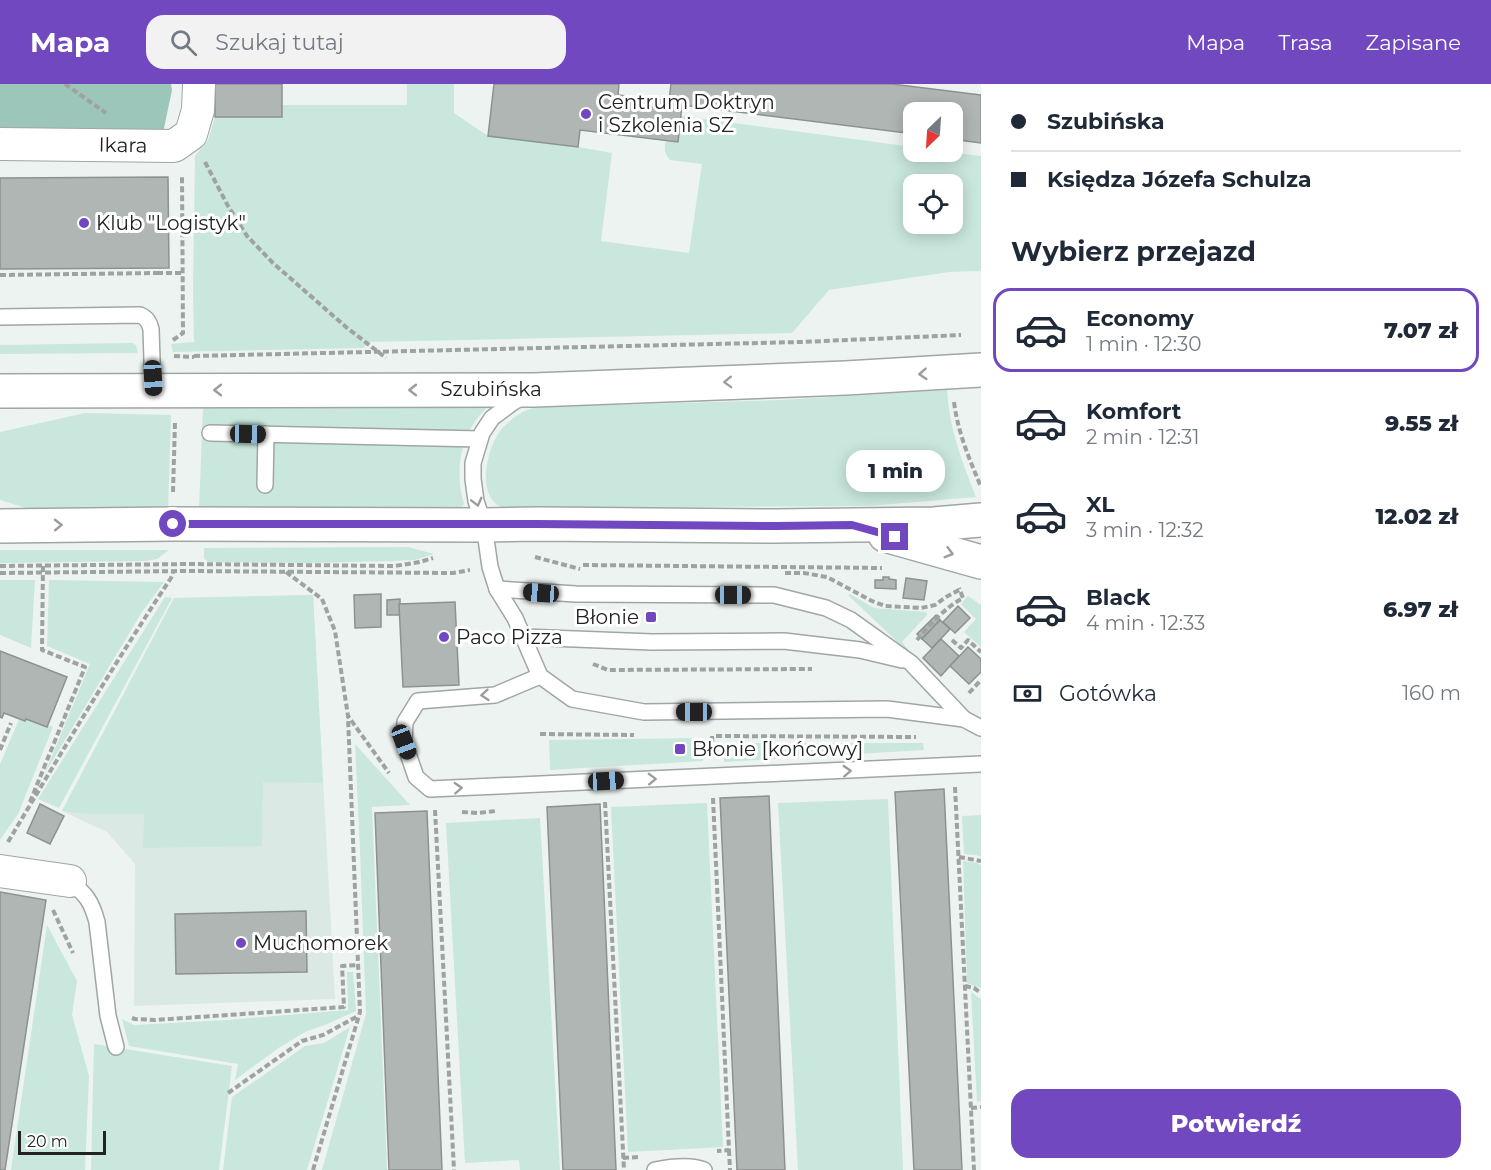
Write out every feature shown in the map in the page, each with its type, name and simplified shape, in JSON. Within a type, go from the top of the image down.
[{"type":"main road","name":"Szubińska","points":[[3,394],[534,390],[966,371]]},
{"type":"main road","points":[[4,524],[765,526],[933,524],[981,520]]},
{"type":"main road","points":[[852,525],[968,571]]},
{"type":"street","points":[[191,134],[198,110],[200,84]]},
{"type":"street","name":"Ikara","points":[[0,144],[174,146],[191,134]]},
{"type":"street","points":[[4,857],[70,881]]},
{"type":"lane","points":[[0,317],[140,315],[145,317],[151,329],[152,357],[164,391]]},
{"type":"lane","points":[[534,390],[492,418],[480,439],[473,462],[473,479],[476,501],[484,525],[490,567],[497,589],[515,618],[540,676],[572,699],[644,712],[887,709],[964,719]]},
{"type":"lane","points":[[210,433],[480,439]]},
{"type":"lane","points":[[265,485],[266,434]]},
{"type":"lane","points":[[497,589],[576,594],[774,595],[826,608],[851,620],[910,663],[964,719],[981,728]]},
{"type":"lane","points":[[523,637],[652,642],[784,641],[860,650],[910,663]]},
{"type":"lane","points":[[540,676],[495,695],[418,701],[405,722],[404,742],[416,777],[430,789],[981,765]]},
{"type":"lane","points":[[70,881],[86,894],[97,922],[108,1016],[116,1047]]},
{"type":"lane","points":[[651,1163],[697,1167],[704,1170]]},
{"type":"path","points":[[152,357],[168,356],[168,345],[183,333],[182,160],[191,134]]},
{"type":"path","points":[[191,134],[228,206],[247,236],[281,270],[346,327],[386,358]]},
{"type":"path","points":[[157,268],[157,273]]},
{"type":"path","points":[[0,275],[182,273]]},
{"type":"path","points":[[194,356],[801,342],[961,335]]},
{"type":"path","points":[[966,371],[956,414],[963,447],[981,487]]},
{"type":"path","points":[[0,566],[170,565],[173,524],[164,391]]},
{"type":"path","points":[[583,565],[886,568]]},
{"type":"path","points":[[4,857],[85,667],[42,650],[43,566]]},
{"type":"path","points":[[0,573],[453,573],[490,567]]},
{"type":"path","points":[[915,645],[940,616],[963,598],[968,571]]},
{"type":"path","points":[[23,816],[173,572]]},
{"type":"path","points":[[952,640],[961,648],[968,640],[981,652]]},
{"type":"path","points":[[588,662],[608,670],[817,669]]},
{"type":"path","points":[[313,1170],[359,1015],[348,716]]},
{"type":"path","points":[[0,750],[11,723]]},
{"type":"path","points":[[540,734],[635,735]]},
{"type":"path","points":[[701,735],[922,738]]},
{"type":"path","points":[[955,785],[974,1170]]},
{"type":"path","points":[[713,796],[730,1170]]},
{"type":"path","points":[[605,801],[624,1170]]},
{"type":"path","points":[[435,810],[454,1170]]},
{"type":"path","points":[[959,857],[981,861]]},
{"type":"path","points":[[129,1016],[135,1019],[155,1020],[344,1007],[342,966],[358,965]]},
{"type":"path","points":[[965,986],[981,993]]},
{"type":"path","points":[[228,1093],[302,1041],[323,1035],[359,1015]]},
{"type":"path","points":[[971,1108],[981,1107]]},
{"type":"path","points":[[717,1151],[729,1150]]},
{"type":"path","points":[[623,1158],[651,1163]]},
{"type":"shaded area","points":[[313,595],[335,999],[134,1006],[135,864],[107,832],[62,811],[174,598]]},
{"type":"green space","points":[[0,84],[171,84],[172,90],[163,133],[0,127]]},
{"type":"green space","points":[[407,84],[454,84],[454,113],[488,136],[612,153],[601,241],[689,253],[702,164],[670,160],[666,153],[666,140],[678,141],[681,116],[903,146],[903,162],[963,162],[963,154],[981,156],[981,271],[949,272],[829,290],[792,333],[370,342],[363,348],[173,352],[171,344],[194,342],[195,156],[208,140],[215,117],[282,105],[407,105]]},
{"type":"green space","points":[[132,343],[136,345],[138,353],[0,354],[0,345]]},
{"type":"green space","points":[[947,390],[953,431],[976,497],[868,506],[510,508],[495,503],[489,494],[487,485],[487,465],[496,437],[509,421],[532,408],[781,400]]},
{"type":"green space","points":[[488,406],[472,426],[463,447],[460,470],[464,504],[462,507],[199,508],[203,408]]},
{"type":"green space","points":[[85,413],[171,415],[168,510],[39,512],[0,500],[0,432]]},
{"type":"green space","points":[[408,547],[434,554],[415,560],[310,563],[208,562],[204,558],[204,548]]},
{"type":"green space","points":[[0,550],[169,550],[157,559],[146,561],[0,563]]},
{"type":"green space","points":[[0,580],[35,580],[31,648],[0,635]]},
{"type":"green space","points":[[49,580],[164,582],[142,612],[45,773],[90,664],[47,646]]},
{"type":"green space","points":[[313,595],[323,783],[263,782],[262,846],[143,848],[144,814],[88,814],[62,811],[174,598]]},
{"type":"green space","points":[[848,595],[874,608],[926,612],[927,615],[902,642],[908,649],[907,651]]},
{"type":"green space","points":[[968,596],[981,605],[981,647],[964,632],[976,619],[961,604]]},
{"type":"green space","points":[[165,597],[172,598],[59,808],[38,799]]},
{"type":"green space","points":[[21,715],[53,727],[18,814],[0,840],[0,764]]},
{"type":"green space","points":[[701,738],[703,761],[550,770],[549,740]]},
{"type":"green space","points":[[724,743],[923,743],[924,750],[724,762]]},
{"type":"green space","points":[[355,744],[410,805],[372,807],[387,1170],[322,1170],[366,1014]]},
{"type":"green space","points":[[888,799],[903,1170],[798,1170],[778,803]]},
{"type":"green space","points":[[707,803],[723,1147],[628,1152],[611,807]]},
{"type":"green space","points":[[981,815],[981,857],[964,854],[962,816]]},
{"type":"green space","points":[[540,818],[560,1170],[520,1170],[519,1160],[465,1163],[446,823]]},
{"type":"green space","points":[[963,861],[981,865],[981,988],[967,983]]},
{"type":"green space","points":[[47,925],[77,981],[72,1015],[89,1076],[85,1170],[11,1170]]},
{"type":"green space","points":[[347,972],[353,972],[356,1011],[307,1031],[280,1047],[235,1080],[238,1064],[129,1046],[122,1019],[134,1025],[348,1010]]},
{"type":"green space","points":[[971,992],[981,999],[981,1101],[977,1102]]},
{"type":"green space","points":[[350,1027],[307,1170],[223,1170],[232,1097],[305,1046],[324,1043]]},
{"type":"green space","points":[[94,1044],[232,1066],[219,1170],[91,1170]]},
{"type":"building","points":[[215,84],[282,84],[282,117],[215,117]]},
{"type":"building","name":"Centrum Doktryn i Szkolenia SZ","points":[[494,84],[619,84],[618,95],[669,101],[671,84],[892,84],[981,95],[981,143],[963,141],[963,102],[903,102],[903,133],[682,105],[678,142],[580,130],[578,147],[488,136]]},
{"type":"building","name":"Klub \"Logistyk\"","points":[[168,177],[169,268],[0,269],[0,178]]},
{"type":"building","points":[[883,577],[896,580],[896,589],[875,588],[875,580],[883,580]]},
{"type":"building","points":[[906,578],[927,581],[924,600],[903,598]]},
{"type":"building","points":[[381,594],[381,627],[355,628],[354,595]]},
{"type":"building","points":[[400,599],[400,615],[387,615],[387,600]]},
{"type":"building","points":[[455,602],[459,685],[403,687],[399,604]]},
{"type":"building","points":[[958,606],[970,618],[955,633],[943,622]]},
{"type":"building","points":[[936,615],[940,620],[922,639],[917,634]]},
{"type":"building","points":[[940,620],[950,629],[932,648],[922,639]]},
{"type":"building","points":[[941,639],[959,656],[941,676],[923,658]]},
{"type":"building","points":[[968,647],[981,659],[981,672],[969,684],[950,666]]},
{"type":"building","points":[[0,651],[67,677],[47,727],[4,713],[2,718],[0,717]]},
{"type":"building","points":[[944,789],[962,1170],[914,1170],[895,792]]},
{"type":"building","points":[[769,796],[785,1170],[737,1170],[720,798]]},
{"type":"building","points":[[40,804],[64,816],[50,844],[27,833]]},
{"type":"building","points":[[600,804],[616,1170],[563,1170],[547,807]]},
{"type":"building","points":[[427,811],[442,1170],[389,1170],[375,813]]},
{"type":"building","points":[[0,892],[46,900],[5,1170],[0,1170]]},
{"type":"building","name":"Muchomorek","points":[[306,911],[307,972],[176,974],[175,914]]},
{"type":"place","name":"Centrum Doktryn i Szkolenia SZ","points":[[586,114]]},
{"type":"place","name":"Klub \"Logistyk\"","points":[[84,223]]},
{"type":"place","name":"Błonie","points":[[651,617]]},
{"type":"place","name":"Paco Pizza","points":[[444,637]]},
{"type":"place","name":"Błonie [końcowy]","points":[[680,749]]},
{"type":"place","name":"Muchomorek","points":[[241,943]]},
{"type":"route","points":[[173,524],[852,525],[895,537]]}]
